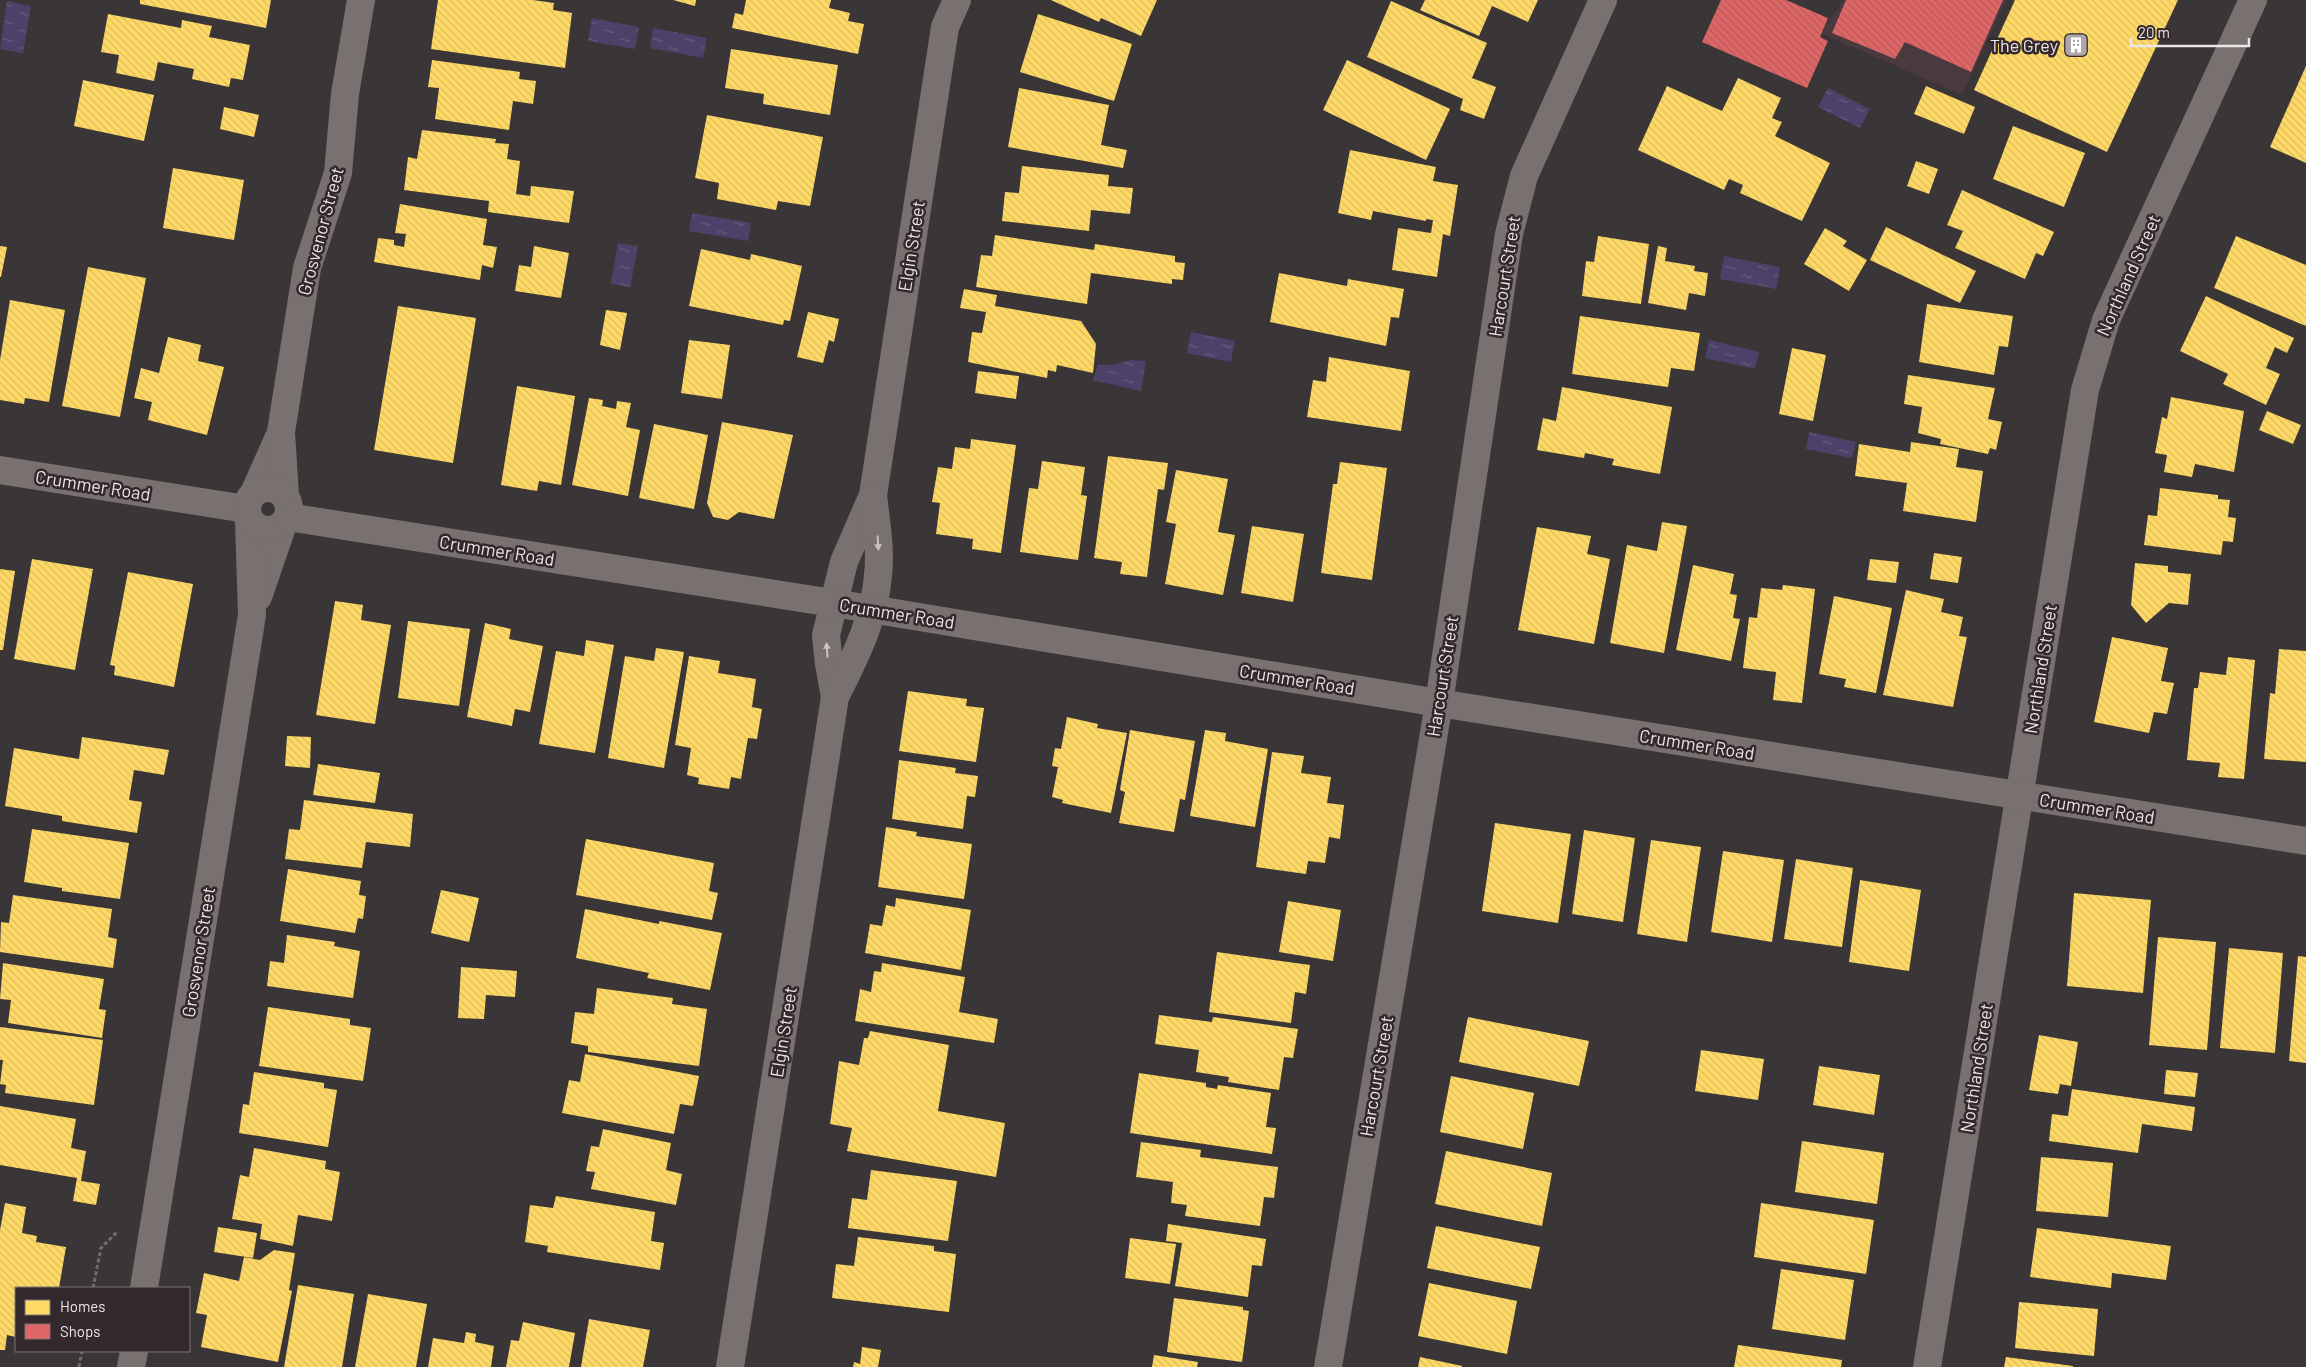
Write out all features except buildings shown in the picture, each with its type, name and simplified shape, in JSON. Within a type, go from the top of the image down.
[{"type":"street","name":"Grosvenor Street","points":[[144,1287],[252,615],[285,512],[281,432],[307,268],[338,173],[345,94],[361,0]]},
{"type":"street","name":"Elgin Street","points":[[835,697],[828,664],[826,635],[844,562],[873,495],[945,27],[957,0]]},
{"type":"street","name":"Harcourt Street","points":[[1328,1367],[1439,703],[1509,234],[1516,203],[1536,149],[1603,0]]},
{"type":"street","name":"Northland Street","points":[[1927,1367],[2085,390],[2106,320],[2253,0]]},
{"type":"street","name":"Grosvenor Street","points":[[252,615],[250,507],[281,432]]},
{"type":"street","name":"Crummer Road","points":[[0,470],[250,507]]},
{"type":"street","points":[[268,487],[275,489],[285,512],[278,528],[266,530],[254,526],[250,507],[268,487]]},
{"type":"street","name":"Elgin Street","points":[[730,1367],[835,697],[864,637],[878,576],[879,541],[873,495]]},
{"type":"street","name":"Crummer Road","points":[[285,512],[1439,703],[2306,841]]},
{"type":"street","points":[[131,1367],[134,1352]]},
{"type":"path","points":[[79,1367],[82,1352]]},
{"type":"shaded area","points":[[1844,0],[2006,0],[1962,95],[1820,33]]},
{"type":"water","points":[[7,1],[31,6],[23,53],[0,49]]},
{"type":"water","points":[[592,18],[639,27],[635,49],[588,41]]},
{"type":"water","points":[[653,28],[707,38],[703,58],[650,48]]},
{"type":"water","points":[[1828,88],[1870,109],[1860,128],[1818,107]]},
{"type":"water","points":[[692,213],[751,223],[748,241],[689,231]]},
{"type":"water","points":[[618,243],[638,246],[630,287],[611,284]]},
{"type":"water","points":[[1724,256],[1780,267],[1776,289],[1720,279]]},
{"type":"water","points":[[1191,332],[1235,341],[1231,362],[1187,353]]},
{"type":"water","points":[[1709,340],[1759,352],[1755,369],[1705,358]]},
{"type":"water","points":[[1131,360],[1146,361],[1141,391],[1093,380],[1098,365],[1111,365]]},
{"type":"water","points":[[1809,432],[1856,442],[1852,458],[1806,449]]},
{"type":"place","name":"The Grey","points":[[2076,45]]}]
